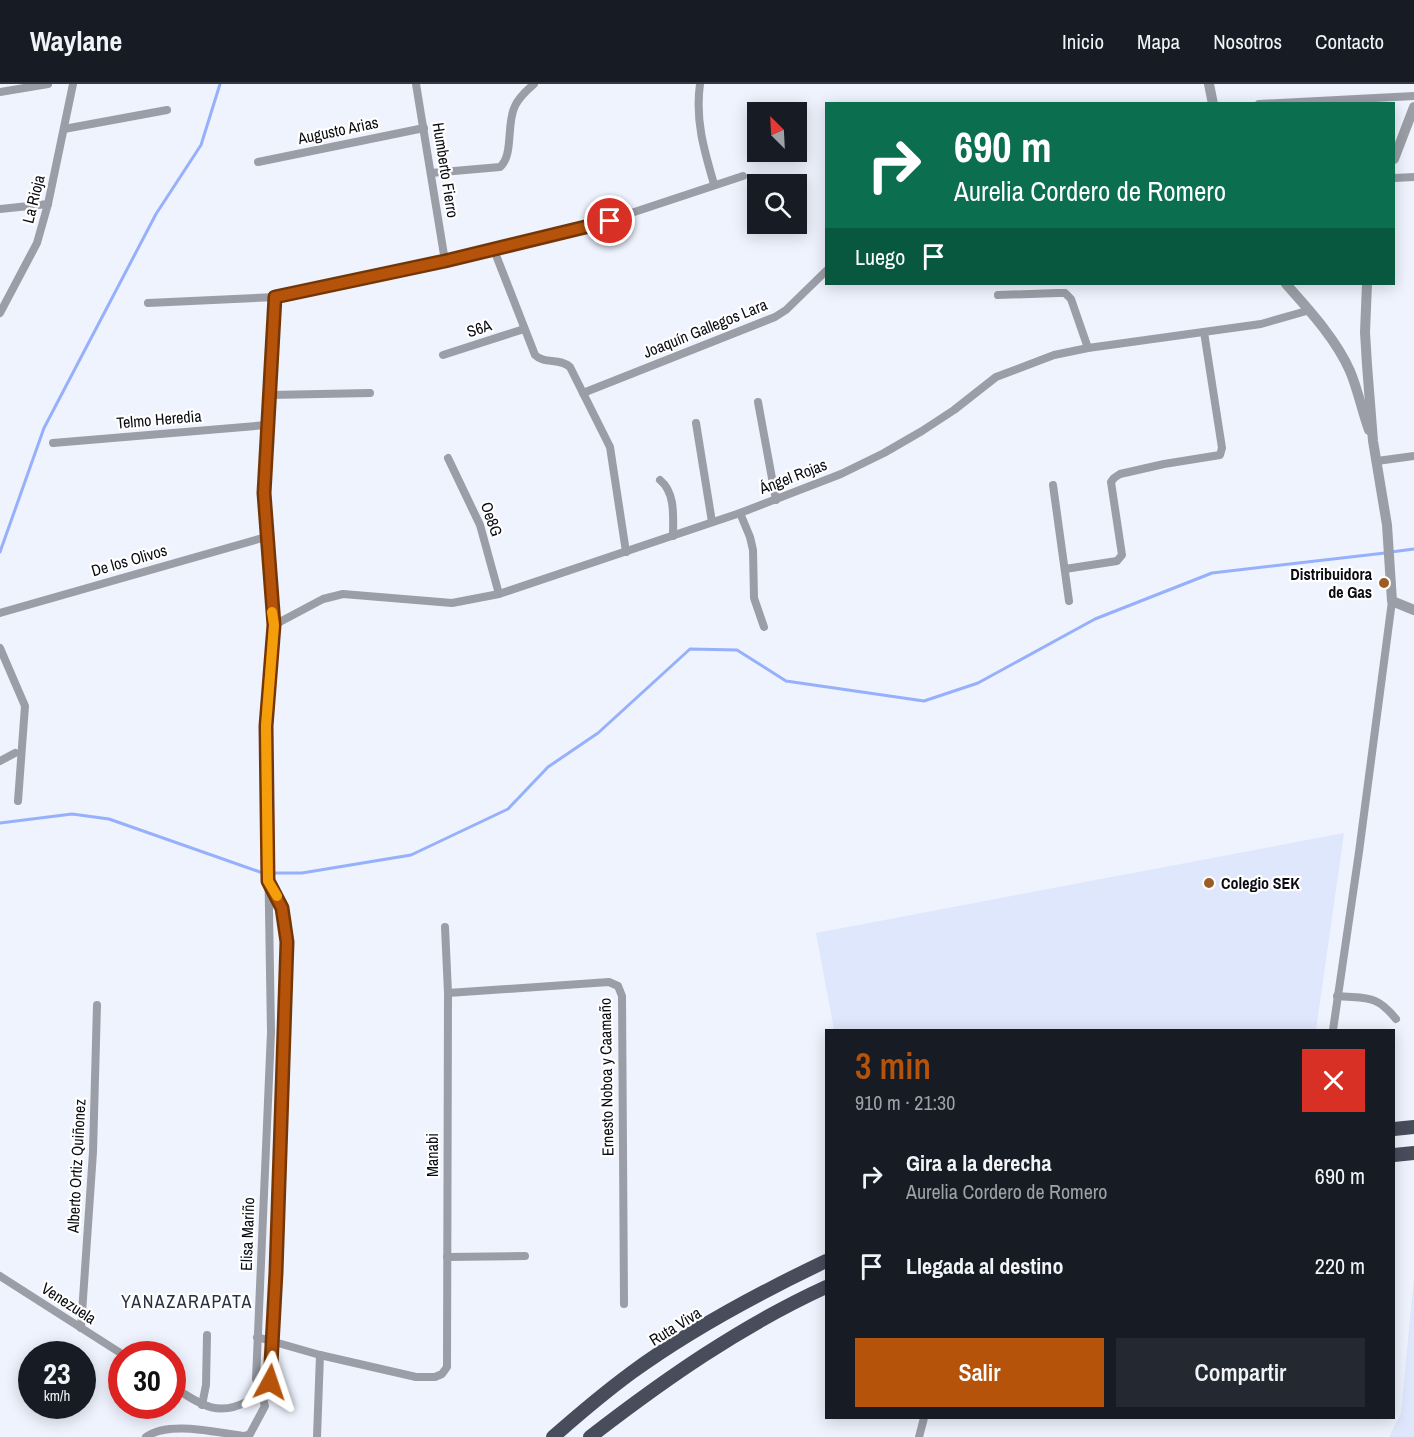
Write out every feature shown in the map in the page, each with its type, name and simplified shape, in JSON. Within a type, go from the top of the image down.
[{"type":"highway","points":[[1395,1129],[1414,1127]]},
{"type":"highway","points":[[1395,1155],[1414,1153]]},
{"type":"highway","name":"Ruta Viva","points":[[553,1437],[632,1373],[700,1328],[825,1261]]},
{"type":"highway","points":[[590,1437],[646,1394],[712,1349],[797,1300],[825,1287]]},
{"type":"street","points":[[0,92],[48,84]]},
{"type":"street","name":"La Rioja","points":[[0,314],[37,243],[48,204],[73,84]]},
{"type":"street","name":"Humberto Fierro","points":[[416,84],[445,261]]},
{"type":"street","points":[[431,173],[500,167],[506,160],[514,106],[534,84]]},
{"type":"street","points":[[700,84],[699,128],[714,184]]},
{"type":"street","points":[[1209,84],[1213,102]]},
{"type":"street","points":[[1298,102],[1414,96]]},
{"type":"street","points":[[1395,156],[1414,107]]},
{"type":"street","points":[[64,129],[167,110]]},
{"type":"street","name":"Augusto Arias","points":[[258,162],[424,128]]},
{"type":"street","points":[[148,303],[275,297],[445,261],[610,221],[743,176]]},
{"type":"street","points":[[1395,178],[1414,177]]},
{"type":"street","points":[[0,209],[48,204]]},
{"type":"street","points":[[494,250],[524,329],[538,358],[567,363],[610,447],[626,552]]},
{"type":"street","name":"Joaquín Gallegos Lara","points":[[583,393],[775,317],[786,310],[825,273]]},
{"type":"street","points":[[1287,285],[1310,310],[1341,354],[1350,372],[1373,441]]},
{"type":"street","points":[[1333,1029],[1392,601],[1387,525],[1373,441],[1365,332],[1367,285]]},
{"type":"street","points":[[998,295],[1058,293],[1068,296],[1088,348]]},
{"type":"street","name":"Elisa Mariño","points":[[259,1394],[256,1379],[257,1337],[271,1032],[266,726],[274,625],[264,493],[275,297]]},
{"type":"street","name":"Ángel Rojas","points":[[274,625],[323,599],[343,594],[452,603],[498,594],[740,513],[841,474],[884,453],[954,410],[996,377],[1054,355],[1088,348],[1262,324],[1310,310]]},
{"type":"street","name":"S6A","points":[[443,355],[524,329]]},
{"type":"street","points":[[1065,569],[1117,561],[1122,555],[1111,482],[1114,478],[1164,464],[1220,455],[1222,448],[1204,332]]},
{"type":"street","points":[[270,395],[370,393]]},
{"type":"street","points":[[758,402],[776,500]]},
{"type":"street","points":[[696,423],[712,522]]},
{"type":"street","name":"Telmo Heredia","points":[[53,443],[267,425]]},
{"type":"street","points":[[1377,461],[1414,456]]},
{"type":"street","name":"Oe8G","points":[[448,458],[480,525],[498,594]]},
{"type":"street","points":[[660,480],[671,496],[673,536]]},
{"type":"street","points":[[1053,485],[1069,601]]},
{"type":"street","points":[[740,513],[753,550],[754,598],[764,627]]},
{"type":"street","name":"De los Olivos","points":[[0,613],[266,537]]},
{"type":"street","points":[[1392,601],[1414,610]]},
{"type":"street","points":[[0,648],[25,706],[18,801]]},
{"type":"street","points":[[0,761],[15,753]]},
{"type":"street","name":"Elisa Mariño","points":[[259,1394],[270,1382],[273,1342],[287,942],[285,921],[279,901],[268,881]]},
{"type":"street","name":"Manabi","points":[[320,1355],[416,1377],[435,1377],[442,1374],[447,1367],[448,993],[445,927]]},
{"type":"street","name":"Ernesto Noboa y Caamaño","points":[[448,993],[609,982],[618,986],[622,996],[624,1304]]},
{"type":"street","points":[[271,996],[286,996]]},
{"type":"street","points":[[1337,996],[1376,1000],[1395,1019]]},
{"type":"street","name":"Alberto Ortiz Quiñonez","points":[[81,1328],[93,1152],[98,1005]]},
{"type":"street","points":[[447,1257],[525,1256]]},
{"type":"street","name":"Venezuela","points":[[0,1276],[108,1345]]},
{"type":"street","points":[[202,1405],[206,1385],[207,1335]]},
{"type":"street","points":[[257,1337],[320,1355],[317,1437]]},
{"type":"street","points":[[146,1437],[155,1430],[173,1428],[244,1436],[250,1434],[265,1406],[259,1394],[228,1409],[216,1409],[202,1405],[186,1395]]},
{"type":"street","points":[[919,1437],[924,1419]]},
{"type":"shaded area","name":"Colegio SEK","points":[[1344,833],[1316,1029],[834,1029],[816,933]]},
{"type":"shaded area","points":[[1414,1276],[1414,1437],[1389,1437],[1401,1413]]},
{"type":"waterway","points":[[0,552],[44,428],[156,214],[201,145],[220,84]]},
{"type":"waterway","points":[[1391,552],[1414,549]]},
{"type":"waterway","points":[[0,823],[72,814],[109,819],[263,873],[302,873],[411,855],[508,809],[548,767],[598,733],[690,649],[737,650],[786,681],[924,701],[978,683],[1095,619],[1212,573],[1385,553]]},
{"type":"slow traffic","points":[[272,612],[274,625],[266,726],[268,881],[277,896]]},
{"type":"place","name":"Distribuidora de Gas","points":[[1384,583]]},
{"type":"place","name":"Colegio SEK","points":[[1209,883]]},
{"type":"district","name":"YANAZARAPATA","points":[[187,1302]]},
{"type":"route","points":[[270,1382],[286,1018],[287,942],[282,908],[268,881],[266,726],[274,625],[264,509],[264,472],[275,297],[445,261],[610,221]]}]
